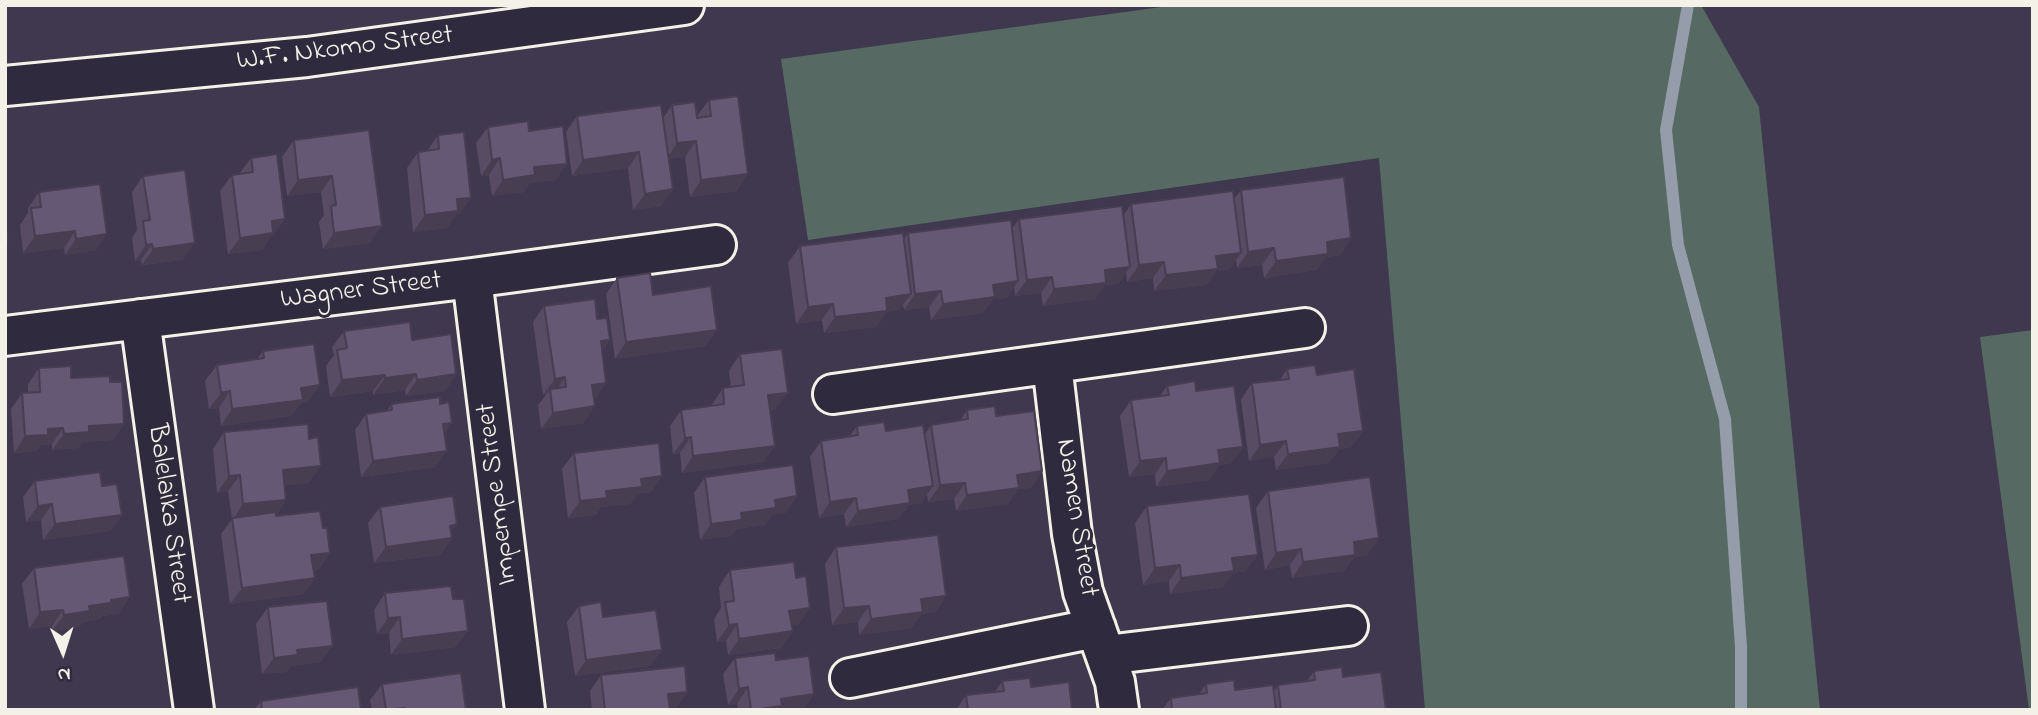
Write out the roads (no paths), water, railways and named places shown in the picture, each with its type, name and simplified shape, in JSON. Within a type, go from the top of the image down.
[{"type":"street","name":"W.F. Nkomo Street","points":[[5,86],[307,57],[684,5]]},
{"type":"street","name":"Wagner Street","points":[[5,336],[716,245]]},
{"type":"street","name":"Impempe Street","points":[[472,278],[525,710]]},
{"type":"street","name":"Balelaika Street","points":[[141,319],[194,710]]},
{"type":"street","points":[[833,394],[1305,328]]},
{"type":"street","name":"Namen Street","points":[[1052,364],[1072,534],[1083,592],[1115,682],[1119,710]]},
{"type":"street","points":[[850,678],[1101,642],[1348,626]]},
{"type":"waterway","points":[[1688,5],[1666,130],[1678,245],[1725,419],[1741,647],[1741,710]]}]
